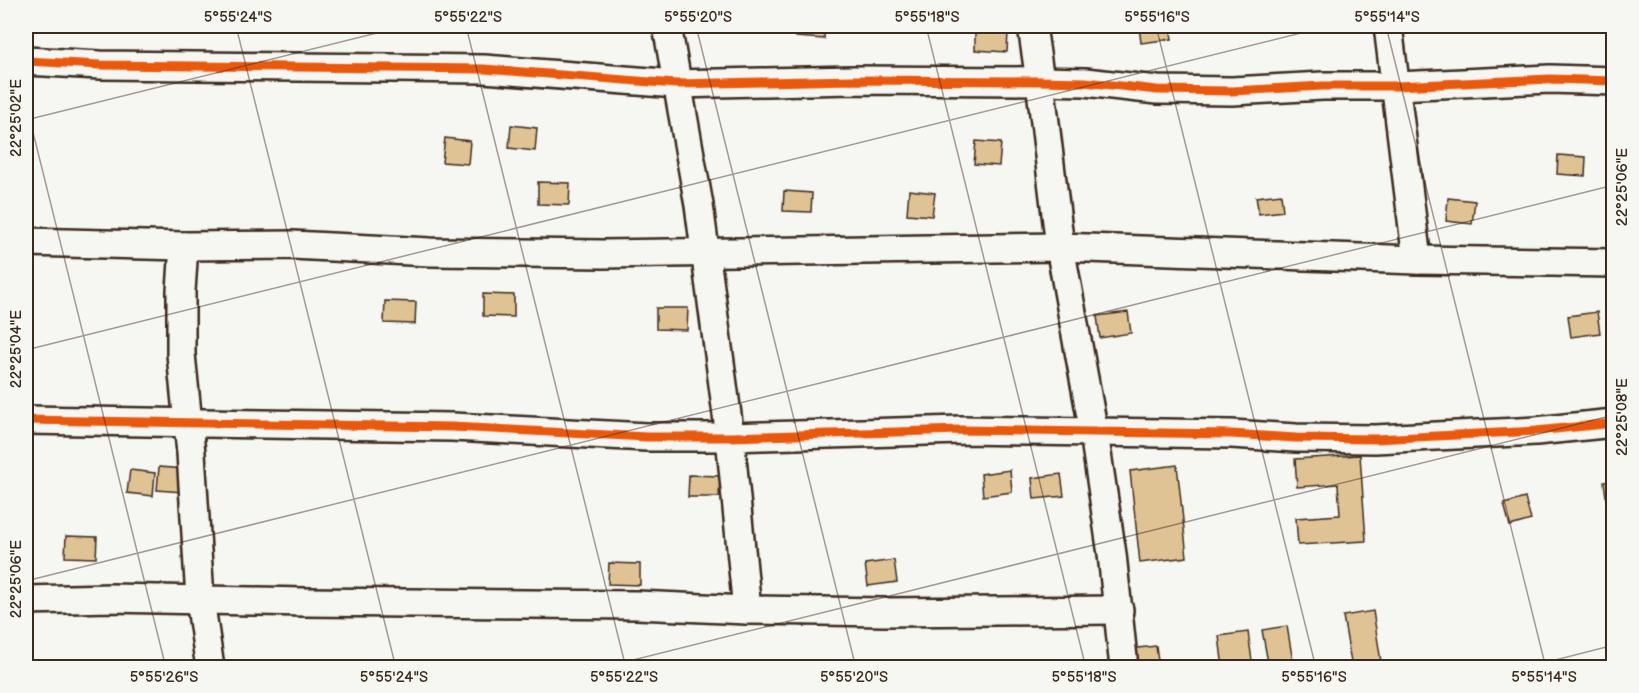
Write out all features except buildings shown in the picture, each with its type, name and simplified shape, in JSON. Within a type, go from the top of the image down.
[{"type":"street","points":[[667,26],[699,205],[730,437],[747,610]]},
{"type":"street","points":[[1032,26],[1060,247],[1094,433],[1119,610],[1124,668]]},
{"type":"street","points":[[1388,26],[1417,260]]},
{"type":"street","points":[[26,62],[100,65],[484,69],[676,84],[852,80],[1040,81],[1084,82],[1157,90],[1221,91],[1550,79],[1614,81]]},
{"type":"street","points":[[26,242],[184,246],[292,245],[430,252],[528,253],[1060,247],[1417,260],[1614,263]]},
{"type":"street","points":[[184,246],[181,354],[200,599],[210,668]]},
{"type":"street","points":[[26,420],[452,427],[626,436],[730,437],[961,430],[1230,434],[1375,439],[1536,432],[1614,423]]},
{"type":"street","points":[[26,600],[200,599],[885,612],[1119,610]]},
{"type":"cycle path","points":[[26,61],[100,65],[484,69],[676,84],[852,80],[1040,81],[1085,82],[1157,90],[1232,91],[1550,79],[1614,81]]},
{"type":"cycle path","points":[[26,420],[452,427],[647,437],[730,437],[961,430],[1231,434],[1375,439],[1536,431],[1614,423]]}]
